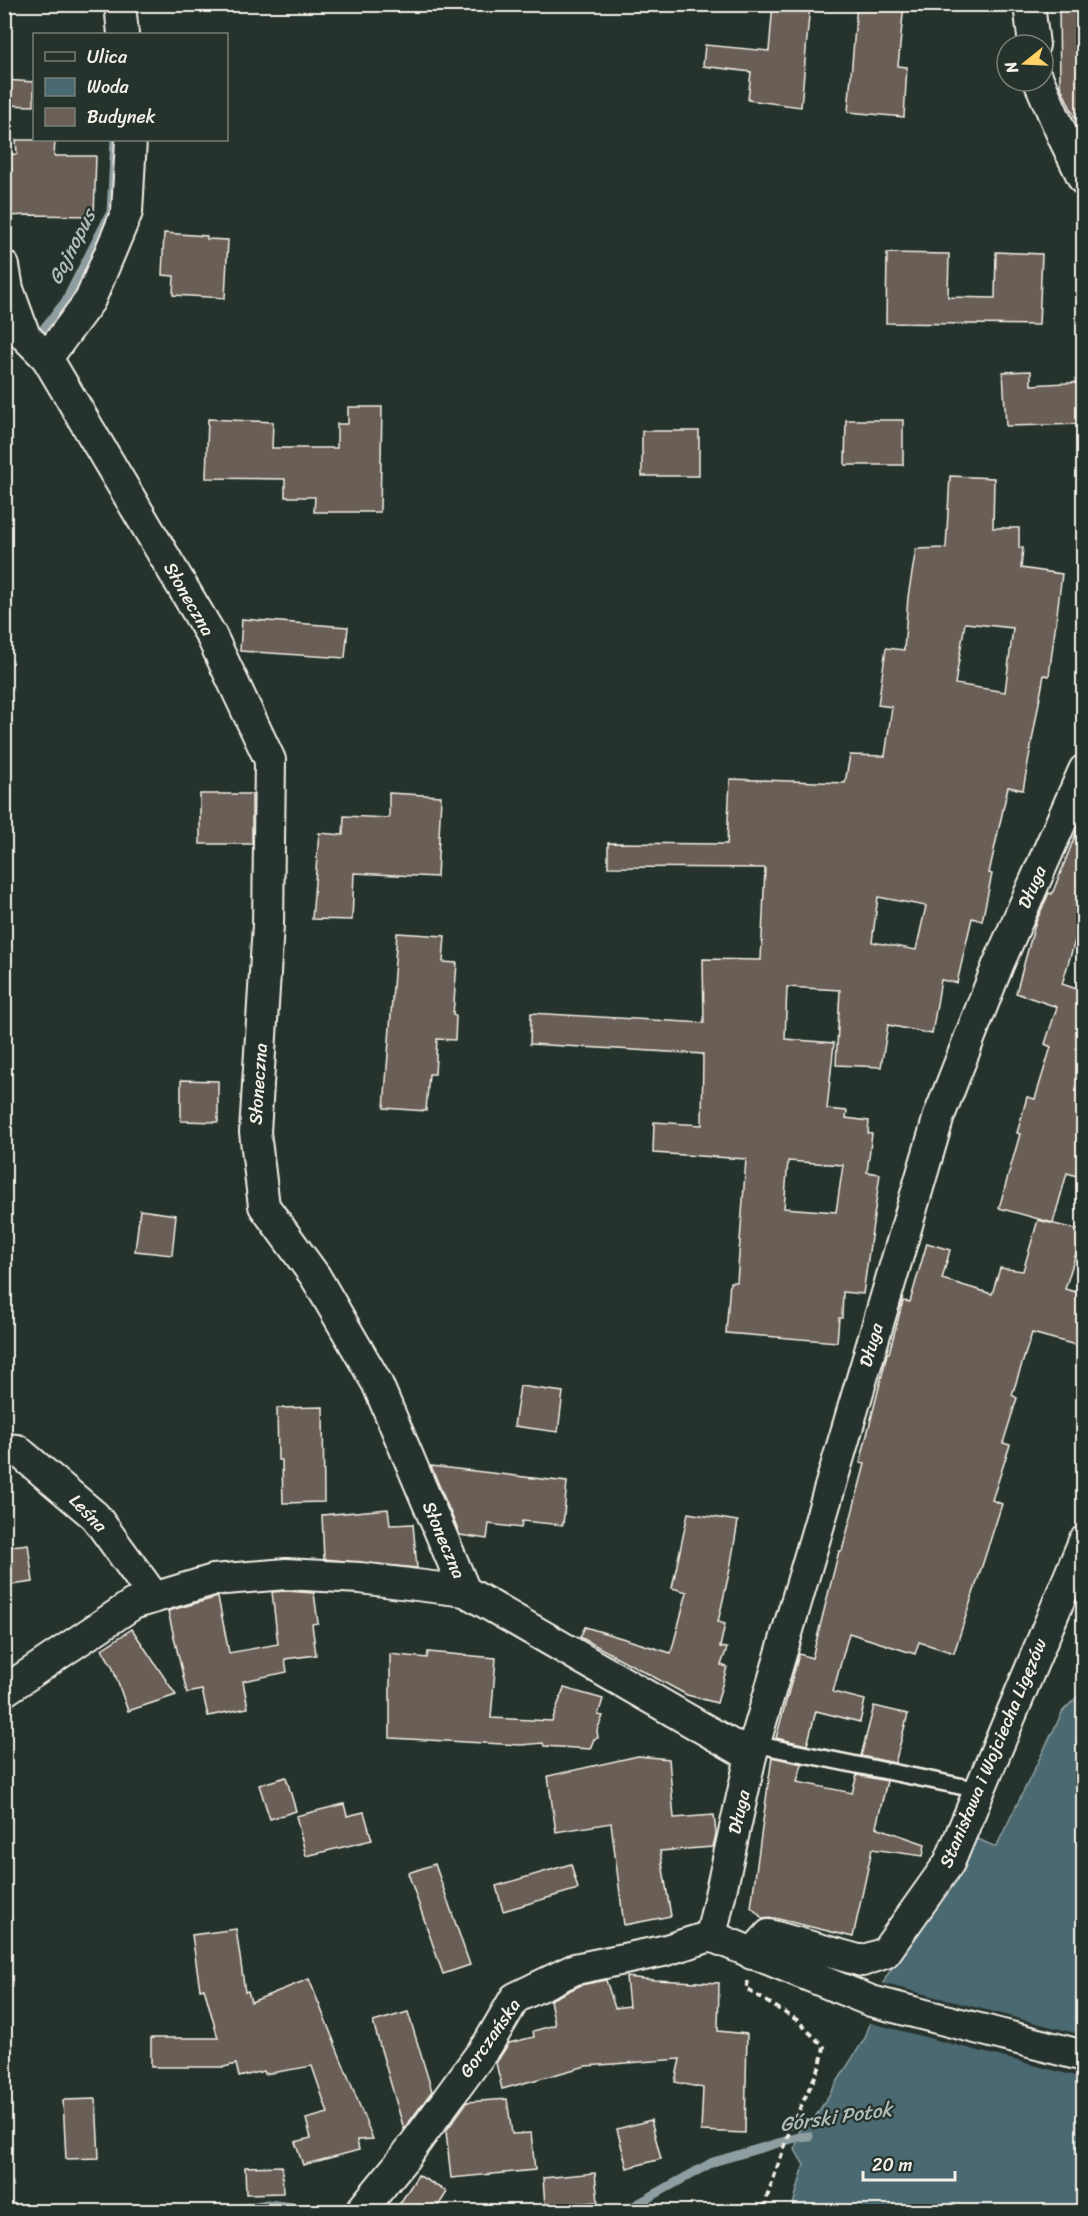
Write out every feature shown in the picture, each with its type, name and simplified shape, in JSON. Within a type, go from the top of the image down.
[{"type":"street","points":[[120,4],[123,33]]},
{"type":"street","points":[[1029,4],[1033,33]]},
{"type":"street","points":[[1045,93],[1083,180]]},
{"type":"street","points":[[47,358],[90,300],[127,212],[131,141]]},
{"type":"street","name":"Słoneczna","points":[[4,266],[8,289],[25,336],[47,358],[211,636],[270,760],[268,925],[255,1132],[264,1206],[315,1276],[377,1383],[465,1591],[753,1750]]},
{"type":"street","name":"Długa","points":[[711,1936],[753,1750],[939,1116],[998,966],[1083,770]]},
{"type":"street","name":"Leśna","points":[[4,1449],[17,1450],[95,1516],[154,1597]]},
{"type":"street","name":"Stanisława i Wojciecha Ligęzów","points":[[752,1954],[769,1935],[862,1961],[885,1953],[949,1863],[1083,1541]]},
{"type":"street","points":[[4,1691],[133,1604],[213,1580],[286,1574],[360,1578],[465,1591]]},
{"type":"street","points":[[711,1936],[871,2001],[1083,2056]]},
{"type":"street","name":"Gorczańska","points":[[360,2211],[405,2157],[474,2062],[515,1998],[575,1969],[663,1951],[711,1936]]},
{"type":"lane","points":[[753,1750],[979,1790]]},
{"type":"path","points":[[752,1954],[746,1989],[797,2020],[824,2047],[820,2066],[791,2127],[762,2211]]},
{"type":"water","points":[[1083,1691],[1083,2211],[791,2212],[804,2165],[795,2150],[801,2125],[812,2122],[865,2038],[886,1977],[978,1839],[996,1847],[1063,1711]]},
{"type":"pier","points":[[881,1983],[1083,2035],[1083,2078],[867,2022]]},
{"type":"building","points":[[773,4],[810,4],[801,107],[748,100],[751,72],[703,66],[705,45],[769,51]]},
{"type":"building","points":[[857,4],[904,4],[898,66],[907,67],[904,117],[848,112]]},
{"type":"building","points":[[1067,4],[1083,4],[1083,135],[1060,85],[1059,8],[1067,8]]},
{"type":"building","points":[[4,80],[33,82],[33,106],[4,105]]},
{"type":"building","points":[[16,140],[33,140],[55,141],[54,156],[96,156],[94,216],[9,216],[4,155],[17,154]]},
{"type":"building","points":[[164,233],[228,240],[225,298],[173,295],[174,276],[162,275]]},
{"type":"building","points":[[996,252],[1042,254],[1039,325],[886,323],[887,253],[949,254],[948,297],[995,298]]},
{"type":"building","points":[[1031,371],[1031,385],[1083,382],[1083,424],[1006,426],[1003,372]]},
{"type":"building","points":[[348,407],[382,407],[380,512],[314,512],[315,497],[285,497],[285,479],[206,478],[208,419],[273,422],[272,448],[337,448],[337,424],[348,424]]},
{"type":"building","points":[[846,420],[903,420],[903,465],[845,465]]},
{"type":"building","points":[[642,431],[699,431],[699,476],[642,476]]},
{"type":"building","points":[[950,476],[994,478],[993,528],[1019,528],[1019,548],[1023,548],[1021,568],[1062,574],[1049,676],[1044,675],[1023,790],[1008,787],[989,873],[992,874],[982,921],[972,918],[957,983],[941,980],[932,1034],[888,1025],[881,1067],[836,1065],[840,990],[787,987],[785,1039],[834,1043],[827,1109],[847,1111],[846,1118],[869,1121],[868,1133],[872,1134],[867,1172],[880,1174],[863,1294],[843,1292],[842,1318],[839,1318],[837,1342],[726,1333],[730,1282],[737,1282],[746,1159],[653,1153],[654,1122],[702,1125],[703,1054],[530,1044],[531,1013],[704,1023],[703,959],[761,960],[765,868],[608,867],[608,843],[727,844],[730,779],[845,783],[850,755],[885,756],[892,707],[878,705],[886,648],[904,650],[908,597],[916,549],[946,548]],"holes":[[[965,623],[1013,628],[1005,692],[955,684]],[[878,897],[926,906],[916,950],[872,942]],[[788,1161],[843,1165],[836,1212],[784,1208]]]},
{"type":"building","points":[[242,619],[348,627],[345,658],[240,651]]},
{"type":"building","points":[[389,793],[441,796],[437,877],[354,873],[352,920],[312,919],[319,833],[343,835],[344,816],[389,818]]},
{"type":"building","points":[[200,794],[252,794],[252,844],[200,844]]},
{"type":"building","points":[[1083,816],[1083,933],[1078,931],[1062,984],[1083,991],[1083,1178],[1067,1173],[1053,1223],[999,1208],[1020,1134],[1017,1133],[1027,1097],[1035,1099],[1051,1047],[1045,1044],[1057,1007],[1016,993],[1035,924],[1049,893],[1052,894]]},
{"type":"building","points":[[397,933],[445,936],[443,962],[457,963],[453,1015],[456,1016],[455,1040],[437,1039],[435,1074],[429,1074],[426,1111],[384,1108]]},
{"type":"building","points":[[181,1080],[218,1081],[218,1122],[181,1121]]},
{"type":"building","points":[[140,1210],[176,1215],[172,1255],[135,1251]]},
{"type":"building","points":[[1038,1220],[1083,1231],[1065,1289],[1083,1294],[1083,1347],[1032,1333],[1012,1395],[1017,1398],[1003,1443],[1010,1445],[992,1500],[1002,1504],[954,1653],[919,1642],[915,1654],[849,1633],[833,1692],[865,1700],[860,1722],[816,1711],[807,1745],[776,1738],[799,1654],[812,1658],[839,1551],[842,1551],[865,1464],[860,1463],[887,1353],[889,1353],[903,1301],[910,1302],[927,1243],[950,1250],[942,1279],[992,1294],[1000,1268],[1023,1271]]},
{"type":"building","points":[[520,1386],[563,1392],[558,1432],[514,1426]]},
{"type":"building","points":[[323,1407],[324,1502],[283,1503],[282,1460],[278,1460],[277,1408]]},
{"type":"building","points":[[431,1466],[567,1482],[563,1525],[522,1521],[521,1528],[489,1524],[487,1539],[460,1535]]},
{"type":"building","points":[[388,1509],[390,1525],[413,1524],[417,1568],[324,1559],[322,1515]]},
{"type":"building","points":[[688,1513],[738,1521],[718,1622],[725,1624],[720,1647],[727,1648],[721,1665],[727,1667],[717,1703],[687,1695],[580,1637],[585,1627],[671,1653],[687,1592],[672,1588]]},
{"type":"building","points":[[28,1544],[33,1582],[4,1586],[4,1547]]},
{"type":"building","points":[[272,1592],[314,1593],[318,1623],[312,1624],[316,1655],[285,1659],[287,1672],[243,1681],[248,1708],[208,1716],[202,1690],[187,1693],[168,1611],[218,1597],[229,1653],[278,1644]]},
{"type":"building","points":[[132,1629],[176,1695],[128,1711],[112,1666],[102,1649]]},
{"type":"building","points":[[428,1652],[496,1658],[491,1718],[552,1721],[564,1688],[603,1699],[598,1715],[603,1716],[597,1730],[598,1738],[594,1739],[590,1749],[544,1746],[543,1743],[521,1745],[390,1738],[390,1654],[427,1658]]},
{"type":"building","points":[[874,1706],[908,1714],[895,1763],[861,1756]]},
{"type":"building","points":[[638,1756],[669,1759],[674,1818],[714,1815],[716,1834],[713,1847],[660,1851],[671,1916],[624,1925],[611,1823],[556,1832],[548,1776]]},
{"type":"building","points":[[772,1757],[802,1764],[797,1782],[852,1793],[857,1775],[887,1781],[876,1827],[925,1844],[923,1856],[872,1849],[853,1937],[774,1918],[763,1919],[751,1907]]},
{"type":"building","points":[[286,1777],[296,1811],[270,1819],[259,1785]]},
{"type":"building","points":[[344,1804],[347,1816],[364,1812],[372,1840],[306,1856],[296,1816]]},
{"type":"building","points":[[435,1864],[470,1965],[443,1974],[408,1873]]},
{"type":"building","points":[[571,1864],[578,1889],[503,1911],[496,1886]]},
{"type":"building","points":[[236,1929],[245,1992],[248,1991],[251,2002],[309,1979],[373,2139],[357,2140],[359,2150],[303,2165],[295,2142],[311,2138],[306,2119],[328,2113],[312,2066],[265,2074],[264,2071],[239,2077],[236,2064],[224,2067],[151,2067],[151,2038],[218,2038],[204,1988],[200,1989],[192,1935]]},
{"type":"building","points":[[626,1977],[719,1983],[718,2031],[747,2034],[745,2133],[701,2131],[703,2088],[675,2082],[680,2059],[586,2066],[502,2089],[496,2063],[509,2043],[534,2037],[533,2031],[555,2025],[550,2000],[581,1985],[606,1980],[615,2008],[629,2006]]},
{"type":"building","points":[[408,2012],[432,2091],[404,2129],[373,2022]]},
{"type":"building","points":[[96,2099],[99,2158],[66,2159],[63,2100]]},
{"type":"building","points":[[507,2099],[512,2134],[531,2133],[535,2170],[451,2178],[446,2131],[467,2102]]},
{"type":"building","points":[[651,2120],[661,2159],[627,2168],[617,2129]]},
{"type":"building","points":[[282,2166],[283,2193],[246,2194],[245,2167]]},
{"type":"building","points":[[595,2173],[598,2202],[545,2206],[543,2178]]},
{"type":"building","points":[[418,2175],[447,2192],[435,2211],[395,2211]]},
{"type":"waterway","name":"Gajnopus","points":[[44,328],[65,302],[111,212],[115,141]]},
{"type":"waterway","name":"Gajnopus","points":[[4,356],[9,355]]},
{"type":"waterway","name":"Górski Potok","points":[[623,2212],[713,2162],[809,2136]]},
{"type":"waterway","name":"Górski Potok","points":[[228,2211],[267,2204],[329,2211]]}]
